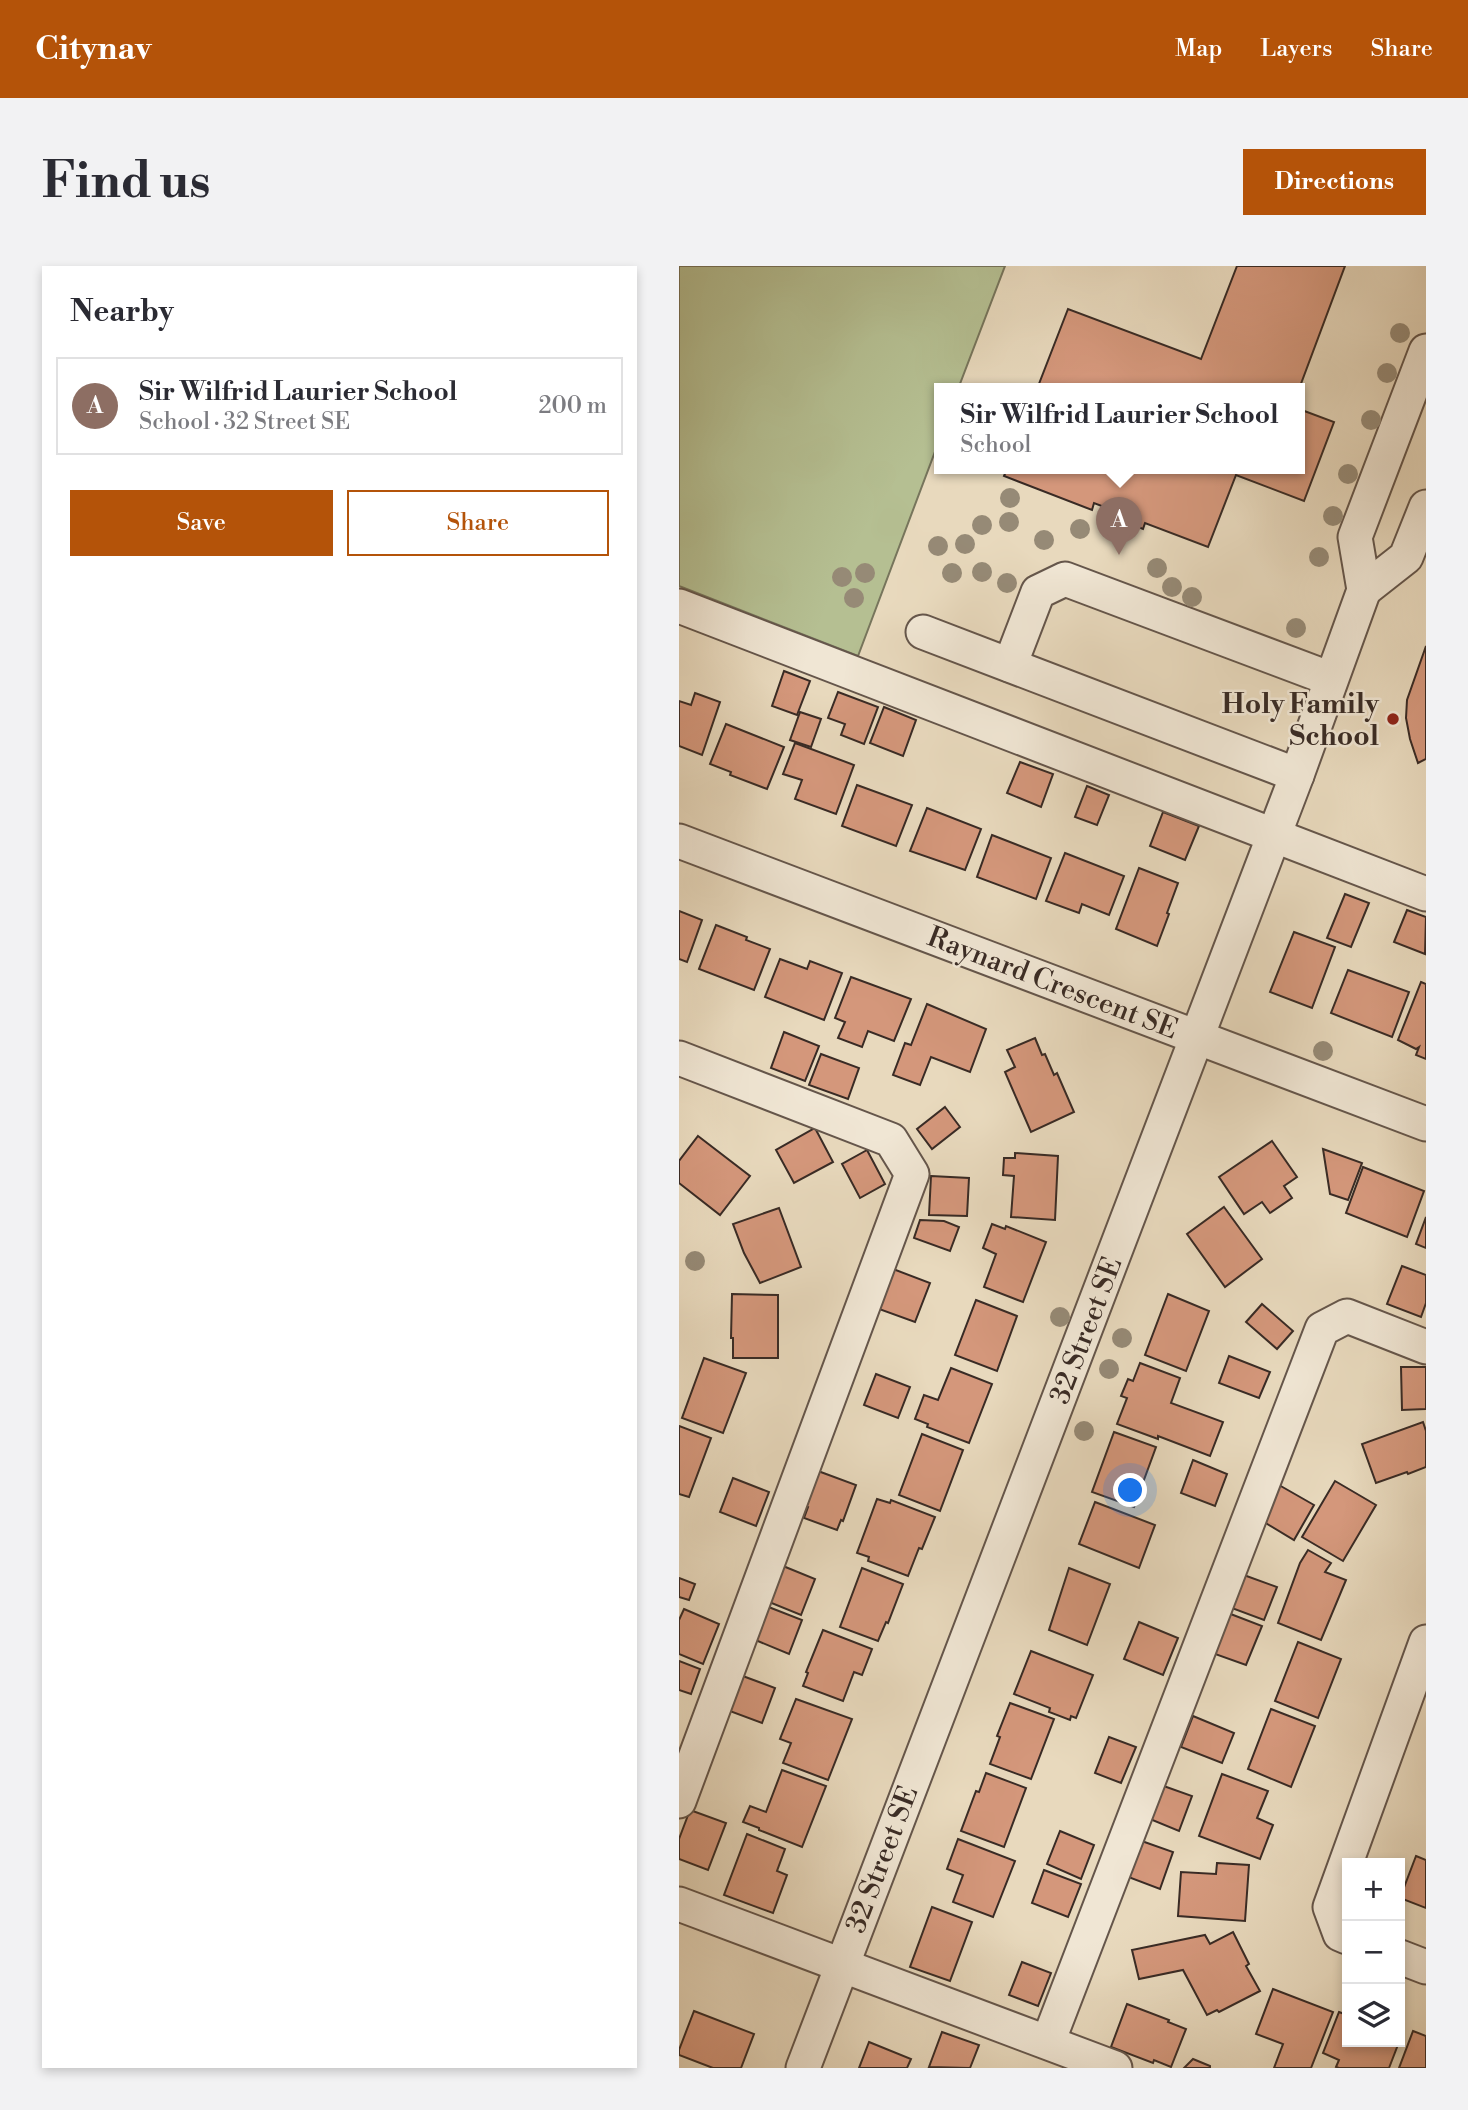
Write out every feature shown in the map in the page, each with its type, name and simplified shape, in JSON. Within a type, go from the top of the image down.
[{"type":"street","points":[[1426,351],[1355,537],[1364,590],[1406,557],[1426,507]]},
{"type":"street","points":[[1010,665],[1038,592],[1065,579],[1331,679]]},
{"type":"street","name":"32 Street SE","points":[[803,2068],[1274,836],[1364,590]]},
{"type":"street","points":[[679,606],[1426,894]]},
{"type":"street","points":[[923,632],[1297,775]]},
{"type":"street","name":"Raynard Crescent SE","points":[[679,841],[1426,1125]]},
{"type":"street","points":[[679,1058],[891,1140],[912,1174],[679,1801]]},
{"type":"street","points":[[1048,2042],[1322,1329],[1346,1316],[1426,1347]]},
{"type":"street","points":[[1342,1935],[1339,1934],[1331,1907],[1426,1642]]},
{"type":"street","points":[[679,1904],[1115,2068]]},
{"type":"street","points":[[1405,1959],[1426,1967]]},
{"type":"green space","points":[[679,266],[1005,266],[960,383],[934,383],[934,454],[858,656],[679,586]]},
{"type":"building","points":[[1237,266],[1345,266],[1301,383],[1039,383],[1068,309],[1201,359]]},
{"type":"building","points":[[1305,411],[1334,422],[1304,501],[1236,475],[1208,547],[1145,523],[1143,529],[1125,522],[1128,516],[1094,503],[1092,510],[1004,476],[1305,474]]},
{"type":"building","points":[[1426,646],[1426,759],[1418,763],[1406,718],[1407,700]]},
{"type":"building","points":[[784,671],[810,681],[797,715],[772,706]]},
{"type":"building","points":[[838,692],[878,707],[864,744],[841,735],[845,724],[828,718]]},
{"type":"building","points":[[695,693],[720,702],[702,755],[679,746],[679,701],[691,705]]},
{"type":"building","points":[[884,707],[916,720],[903,756],[870,743]]},
{"type":"building","points":[[800,712],[821,719],[811,747],[790,740]]},
{"type":"building","points":[[726,724],[784,747],[767,789],[710,764]]},
{"type":"building","points":[[795,743],[854,765],[836,814],[795,799],[802,780],[783,774]]},
{"type":"building","points":[[1020,762],[1053,774],[1041,807],[1007,793]]},
{"type":"building","points":[[857,785],[912,805],[896,846],[842,826]]},
{"type":"building","points":[[1087,786],[1109,795],[1097,825],[1075,817]]},
{"type":"building","points":[[927,808],[981,829],[965,870],[910,851]]},
{"type":"building","points":[[1163,812],[1199,826],[1185,860],[1150,846]]},
{"type":"building","points":[[992,835],[1051,858],[1036,899],[977,877]]},
{"type":"building","points":[[1065,853],[1124,876],[1109,915],[1082,904],[1079,913],[1046,901]]},
{"type":"building","points":[[1139,868],[1178,883],[1157,946],[1116,929]]},
{"type":"building","points":[[1345,894],[1369,903],[1351,947],[1327,938]]},
{"type":"building","points":[[1407,910],[1426,917],[1425,954],[1394,942]]},
{"type":"building","points":[[679,911],[702,920],[687,962],[679,959]]},
{"type":"building","points":[[716,925],[770,949],[754,990],[699,969]]},
{"type":"building","points":[[1294,932],[1335,947],[1312,1008],[1270,992]]},
{"type":"building","points":[[780,959],[807,969],[810,961],[842,973],[824,1020],[765,997]]},
{"type":"building","points":[[1348,970],[1409,992],[1392,1037],[1331,1013]]},
{"type":"building","points":[[851,977],[911,999],[894,1041],[868,1031],[862,1047],[838,1038],[845,1022],[835,1018]]},
{"type":"building","points":[[1421,982],[1426,984],[1426,1059],[1416,1055],[1419,1047],[1416,1049],[1398,1040]]},
{"type":"building","points":[[927,1004],[986,1029],[970,1072],[931,1057],[920,1085],[893,1075],[905,1043],[911,1045]]},
{"type":"building","points":[[784,1032],[819,1046],[805,1081],[771,1068]]},
{"type":"building","points":[[1035,1038],[1054,1075],[1057,1073],[1074,1112],[1031,1132],[1005,1072],[1015,1067],[1007,1050]]},
{"type":"building","points":[[821,1054],[859,1068],[848,1099],[809,1085]]},
{"type":"building","points":[[945,1107],[960,1127],[932,1149],[917,1129]]},
{"type":"building","points":[[815,1128],[833,1162],[794,1183],[776,1150]]},
{"type":"building","points":[[698,1136],[750,1176],[720,1215],[679,1183],[679,1161]]},
{"type":"building","points":[[1272,1141],[1297,1177],[1284,1186],[1292,1198],[1270,1213],[1262,1202],[1244,1214],[1219,1177]]},
{"type":"building","points":[[1323,1149],[1362,1163],[1348,1200],[1330,1194]]},
{"type":"building","points":[[867,1150],[885,1184],[860,1198],[842,1164]]},
{"type":"building","points":[[1015,1153],[1058,1156],[1055,1220],[1011,1217],[1014,1176],[1003,1175],[1004,1158],[1015,1158]]},
{"type":"building","points":[[1363,1167],[1424,1191],[1407,1237],[1346,1213]]},
{"type":"building","points":[[931,1176],[969,1178],[967,1216],[929,1215]]},
{"type":"building","points":[[1224,1207],[1262,1259],[1225,1287],[1187,1234]]},
{"type":"building","points":[[779,1208],[801,1267],[760,1283],[733,1224]]},
{"type":"building","points":[[1426,1217],[1426,1248],[1416,1244]]},
{"type":"building","points":[[920,1220],[944,1221],[959,1227],[950,1251],[914,1238]]},
{"type":"building","points":[[992,1224],[1005,1229],[1006,1226],[1046,1242],[1023,1302],[984,1287],[996,1254],[983,1248]]},
{"type":"building","points":[[1402,1266],[1426,1275],[1426,1303],[1421,1317],[1387,1304]]},
{"type":"building","points":[[893,1269],[930,1283],[915,1322],[879,1309]]},
{"type":"building","points":[[732,1294],[778,1295],[778,1358],[733,1358]]},
{"type":"building","points":[[1168,1294],[1209,1311],[1186,1371],[1145,1355]]},
{"type":"building","points":[[976,1300],[1017,1316],[997,1371],[955,1355]]},
{"type":"building","points":[[1262,1304],[1293,1331],[1277,1349],[1246,1322]]},
{"type":"building","points":[[1229,1356],[1270,1372],[1259,1398],[1219,1383]]},
{"type":"building","points":[[704,1358],[746,1373],[723,1433],[682,1418]]},
{"type":"building","points":[[1140,1363],[1180,1378],[1171,1403],[1223,1422],[1210,1456],[1117,1424],[1127,1398],[1121,1396],[1128,1379],[1133,1381]]},
{"type":"building","points":[[1401,1367],[1426,1367],[1426,1409],[1402,1410]]},
{"type":"building","points":[[951,1368],[992,1384],[969,1443],[927,1427],[928,1424],[915,1419],[924,1395],[938,1400]]},
{"type":"building","points":[[876,1374],[910,1387],[898,1418],[864,1405]]},
{"type":"building","points":[[1423,1422],[1426,1431],[1426,1467],[1376,1483],[1362,1444]]},
{"type":"building","points":[[679,1426],[711,1438],[689,1497],[679,1494]]},
{"type":"building","points":[[1114,1432],[1156,1447],[1134,1507],[1092,1492]]},
{"type":"building","points":[[922,1434],[963,1450],[940,1511],[899,1495]]},
{"type":"building","points":[[1193,1460],[1227,1474],[1215,1506],[1181,1493]]},
{"type":"building","points":[[818,1471],[856,1485],[837,1530],[804,1518],[808,1507],[805,1506]]},
{"type":"building","points":[[733,1478],[769,1492],[756,1526],[720,1512]]},
{"type":"building","points":[[1335,1481],[1376,1505],[1343,1561],[1302,1537]]},
{"type":"building","points":[[1279,1485],[1314,1505],[1294,1540],[1259,1519]]},
{"type":"building","points":[[877,1499],[890,1503],[891,1500],[935,1517],[908,1576],[868,1561],[869,1557],[857,1553]]},
{"type":"building","points":[[1095,1502],[1155,1525],[1139,1568],[1079,1544]]},
{"type":"building","points":[[1308,1550],[1331,1563],[1325,1572],[1346,1580],[1321,1640],[1278,1623],[1300,1563]]},
{"type":"building","points":[[783,1566],[815,1579],[801,1615],[769,1602]]},
{"type":"building","points":[[862,1568],[903,1584],[878,1641],[840,1627]]},
{"type":"building","points":[[1069,1568],[1110,1584],[1087,1645],[1049,1630]]},
{"type":"building","points":[[1241,1574],[1277,1587],[1264,1620],[1229,1607]]},
{"type":"building","points":[[679,1578],[695,1584],[689,1600],[679,1597]]},
{"type":"building","points":[[766,1606],[802,1620],[789,1654],[753,1639]]},
{"type":"building","points":[[684,1609],[719,1624],[703,1664],[679,1654],[679,1620]]},
{"type":"building","points":[[1228,1613],[1262,1626],[1246,1665],[1215,1654]]},
{"type":"building","points":[[1139,1622],[1178,1638],[1163,1675],[1124,1659]]},
{"type":"building","points":[[823,1630],[872,1649],[862,1675],[854,1672],[843,1701],[803,1686]]},
{"type":"building","points":[[1298,1642],[1341,1659],[1318,1718],[1275,1701]]},
{"type":"building","points":[[1031,1651],[1093,1675],[1076,1718],[1071,1716],[1070,1720],[1049,1712],[1050,1708],[1014,1694]]},
{"type":"building","points":[[679,1661],[700,1669],[691,1694],[679,1690]]},
{"type":"building","points":[[740,1675],[775,1688],[762,1723],[727,1710]]},
{"type":"building","points":[[796,1699],[852,1719],[828,1780],[783,1763],[791,1743],[780,1739]]},
{"type":"building","points":[[1010,1703],[1054,1719],[1031,1779],[990,1764]]},
{"type":"building","points":[[1271,1709],[1315,1726],[1291,1787],[1248,1769]]},
{"type":"building","points":[[1193,1716],[1234,1733],[1222,1763],[1181,1747]]},
{"type":"building","points":[[1109,1737],[1136,1747],[1121,1783],[1095,1773]]},
{"type":"building","points":[[782,1770],[826,1786],[802,1847],[743,1822],[750,1806],[766,1812]]},
{"type":"building","points":[[986,1773],[1026,1788],[1004,1847],[961,1831]]},
{"type":"building","points":[[1222,1774],[1268,1791],[1257,1818],[1273,1825],[1260,1859],[1199,1836]]},
{"type":"building","points":[[1158,1784],[1192,1796],[1179,1831],[1145,1817]]},
{"type":"building","points":[[690,1810],[726,1823],[708,1870],[679,1859],[679,1839]]},
{"type":"building","points":[[1060,1831],[1094,1845],[1081,1879],[1047,1864]]},
{"type":"building","points":[[747,1834],[785,1849],[777,1871],[787,1875],[773,1913],[724,1895]]},
{"type":"building","points":[[958,1839],[1015,1861],[993,1917],[953,1902],[963,1875],[947,1869]]},
{"type":"building","points":[[1136,1839],[1173,1852],[1160,1889],[1123,1875]]},
{"type":"building","points":[[1416,1856],[1426,1860],[1426,1908],[1405,1900],[1405,1885]]},
{"type":"building","points":[[1217,1863],[1249,1865],[1245,1921],[1178,1916],[1181,1872],[1216,1874]]},
{"type":"building","points":[[1044,1870],[1081,1884],[1068,1917],[1032,1903]]},
{"type":"building","points":[[932,1907],[972,1922],[950,1981],[910,1967]]},
{"type":"building","points":[[1233,1932],[1249,1964],[1246,1966],[1260,1991],[1219,2012],[1217,2010],[1207,2015],[1183,1970],[1139,1979],[1132,1950],[1205,1935],[1210,1944]]},
{"type":"building","points":[[1022,1962],[1051,1973],[1038,2006],[1009,1995]]},
{"type":"building","points":[[1273,1989],[1333,2012],[1311,2068],[1274,2068],[1283,2044],[1256,2034]]},
{"type":"building","points":[[1127,2004],[1186,2029],[1171,2067],[1111,2047]]},
{"type":"building","points":[[694,2011],[754,2034],[741,2068],[713,2068],[679,2055]]},
{"type":"building","points":[[1339,2012],[1342,2013],[1342,2047],[1397,2047],[1389,2068],[1339,2068],[1336,2067],[1339,2060],[1323,2053]]},
{"type":"building","points":[[1413,2031],[1426,2036],[1426,2068],[1399,2068]]},
{"type":"building","points":[[942,2032],[979,2045],[970,2068],[929,2067]]},
{"type":"building","points":[[869,2042],[911,2059],[907,2068],[859,2068]]},
{"type":"building","points":[[1193,2059],[1210,2066],[1210,2068],[1184,2068]]},
{"type":"place","name":"Sir Wilfrid Laurier School","points":[[1119,555]]},
{"type":"place","name":"Holy Family School","points":[[1393,719]]}]
